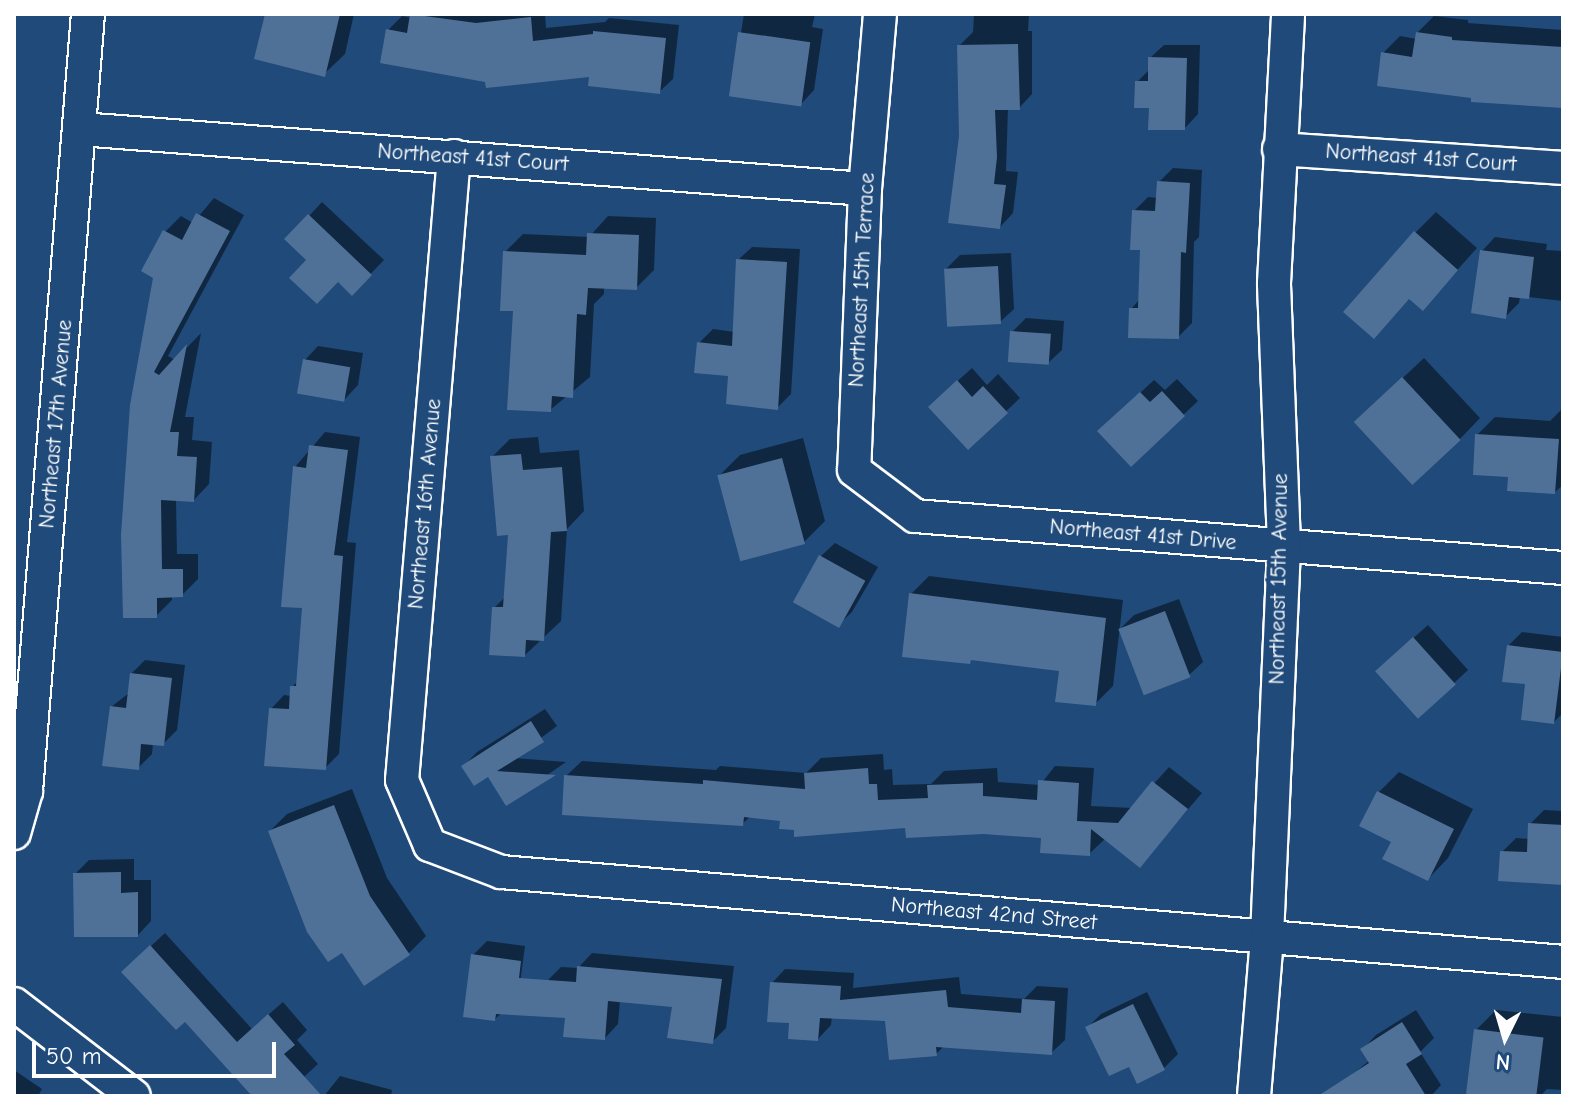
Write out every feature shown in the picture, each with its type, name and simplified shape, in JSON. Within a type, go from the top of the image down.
[{"type":"street","name":"Northeast 17th Avenue","points":[[14,833],[26,791],[88,14]]},
{"type":"street","name":"Northeast 15th Terrace","points":[[880,14],[865,189],[854,470],[915,516]]},
{"type":"street","name":"Northeast 15th Avenue","points":[[1254,1096],[1267,937],[1284,545],[1274,283],[1288,14]]},
{"type":"street","name":"Northeast 41st Court","points":[[80,129],[865,189]]},
{"type":"street","name":"Northeast 41st Court","points":[[1279,149],[1563,168]]},
{"type":"street","name":"Northeast 16th Avenue","points":[[430,845],[402,780],[454,156]]},
{"type":"street","name":"Northeast 41st Drive","points":[[915,516],[1563,568]]},
{"type":"street","name":"Northeast 42nd Street","points":[[430,845],[501,872],[1563,962]]},
{"type":"street","points":[[14,1004],[134,1096]]},
{"type":"building","points":[[265,14],[340,14],[325,77],[254,59]]},
{"type":"building","points":[[410,14],[476,23],[531,17],[533,41],[593,34],[593,31],[666,38],[660,94],[588,86],[589,77],[486,88],[485,82],[380,63],[386,29],[407,33]]},
{"type":"building","points":[[738,32],[810,42],[801,107],[729,96]]},
{"type":"building","points":[[1416,32],[1452,37],[1452,40],[1563,47],[1563,108],[1471,102],[1471,98],[1377,86],[1381,52],[1412,57]]},
{"type":"building","points":[[1018,44],[1020,110],[995,110],[997,157],[994,184],[1006,185],[1000,229],[948,223],[959,136],[957,45]]},
{"type":"building","points":[[1148,57],[1187,58],[1185,130],[1148,130],[1149,108],[1134,108],[1135,81],[1148,81]]},
{"type":"building","points":[[1157,181],[1190,183],[1186,253],[1181,252],[1179,339],[1128,338],[1129,308],[1138,308],[1140,250],[1130,250],[1132,210],[1155,211]]},
{"type":"building","points":[[196,213],[230,231],[154,372],[159,375],[187,344],[170,432],[179,432],[177,456],[197,457],[194,502],[161,500],[162,569],[183,569],[183,597],[157,598],[157,618],[123,618],[121,535],[130,405],[153,278],[141,271],[163,230],[182,240]]},
{"type":"building","points":[[308,214],[372,275],[352,296],[338,282],[317,304],[289,278],[306,260],[284,239]]},
{"type":"building","points":[[1414,231],[1458,270],[1423,311],[1409,299],[1374,339],[1343,312]]},
{"type":"building","points":[[587,233],[639,235],[637,290],[588,288],[586,315],[577,314],[573,398],[552,396],[551,412],[507,410],[513,311],[500,311],[503,251],[586,255]]},
{"type":"building","points":[[1480,250],[1534,257],[1529,299],[1509,297],[1506,319],[1471,313]]},
{"type":"building","points":[[736,259],[787,262],[778,410],[726,404],[728,376],[694,373],[697,342],[732,346]]},
{"type":"building","points":[[998,266],[1001,324],[947,327],[944,269]]},
{"type":"building","points":[[1010,331],[1051,334],[1049,365],[1008,362]]},
{"type":"building","points":[[303,359],[350,367],[344,402],[297,393]]},
{"type":"building","points":[[1402,377],[1461,440],[1412,485],[1354,422]]},
{"type":"building","points":[[957,380],[972,397],[983,386],[1008,413],[968,450],[928,407]]},
{"type":"building","points":[[1162,391],[1185,416],[1131,467],[1097,431],[1140,392],[1150,402]]},
{"type":"building","points":[[1475,434],[1559,439],[1555,494],[1507,491],[1508,477],[1473,475]]},
{"type":"building","points":[[309,445],[348,450],[334,555],[343,556],[326,770],[264,766],[269,708],[289,709],[290,686],[296,686],[302,608],[281,607],[293,466],[306,468]]},
{"type":"building","points":[[521,454],[523,470],[562,467],[567,531],[551,532],[544,641],[526,640],[525,657],[489,655],[492,607],[503,607],[508,535],[497,536],[490,456]]},
{"type":"building","points":[[782,458],[805,544],[740,561],[717,475]]},
{"type":"building","points":[[819,555],[865,581],[839,628],[793,602]]},
{"type":"building","points":[[909,593],[1106,618],[1096,706],[1055,702],[1059,671],[971,660],[970,664],[902,657]]},
{"type":"building","points":[[1165,611],[1190,677],[1144,695],[1118,629]]},
{"type":"building","points":[[1413,637],[1456,685],[1418,719],[1375,671]]},
{"type":"building","points":[[1507,645],[1563,652],[1554,724],[1521,720],[1525,684],[1502,682]]},
{"type":"building","points":[[130,673],[172,678],[164,746],[141,744],[139,770],[102,766],[110,706],[126,708]]},
{"type":"building","points":[[531,721],[544,742],[497,771],[556,775],[506,806],[488,777],[474,786],[461,766]]},
{"type":"building","points":[[868,768],[869,784],[877,784],[878,800],[928,798],[927,785],[983,783],[983,796],[1037,800],[1038,780],[1079,783],[1077,821],[1118,823],[1152,781],[1188,809],[1140,868],[1091,829],[1090,856],[1040,853],[1041,838],[983,834],[906,838],[905,828],[794,837],[794,830],[779,829],[780,821],[744,817],[743,826],[562,815],[564,775],[703,784],[703,780],[805,789],[804,773]]},
{"type":"building","points":[[1377,791],[1454,829],[1428,881],[1382,859],[1391,842],[1359,826]]},
{"type":"building","points":[[334,805],[370,896],[410,955],[364,986],[342,953],[328,962],[307,932],[268,831]]},
{"type":"building","points":[[1528,823],[1563,825],[1563,885],[1498,881],[1500,851],[1527,852]]},
{"type":"building","points":[[121,872],[121,893],[138,892],[138,937],[74,937],[73,873]]},
{"type":"building","points":[[150,945],[237,1042],[268,1014],[295,1045],[284,1054],[322,1096],[252,1096],[185,1022],[176,1030],[121,972]]},
{"type":"building","points":[[471,954],[521,961],[519,978],[576,982],[577,966],[722,979],[713,1044],[667,1038],[672,1007],[608,1001],[605,1040],[563,1037],[565,1018],[496,1014],[495,1021],[463,1017]]},
{"type":"building","points":[[770,982],[841,986],[840,1000],[946,990],[948,1007],[1021,1013],[1022,999],[1055,1001],[1052,1055],[936,1047],[937,1056],[889,1060],[885,1021],[820,1018],[818,1041],[788,1039],[789,1023],[767,1022]]},
{"type":"building","points":[[1133,1004],[1165,1070],[1137,1084],[1129,1067],[1109,1076],[1085,1027]]},
{"type":"building","points":[[1402,1022],[1422,1054],[1406,1064],[1426,1096],[1318,1096],[1369,1063],[1360,1049]]},
{"type":"building","points":[[1474,1029],[1543,1038],[1536,1096],[1466,1096]]}]
